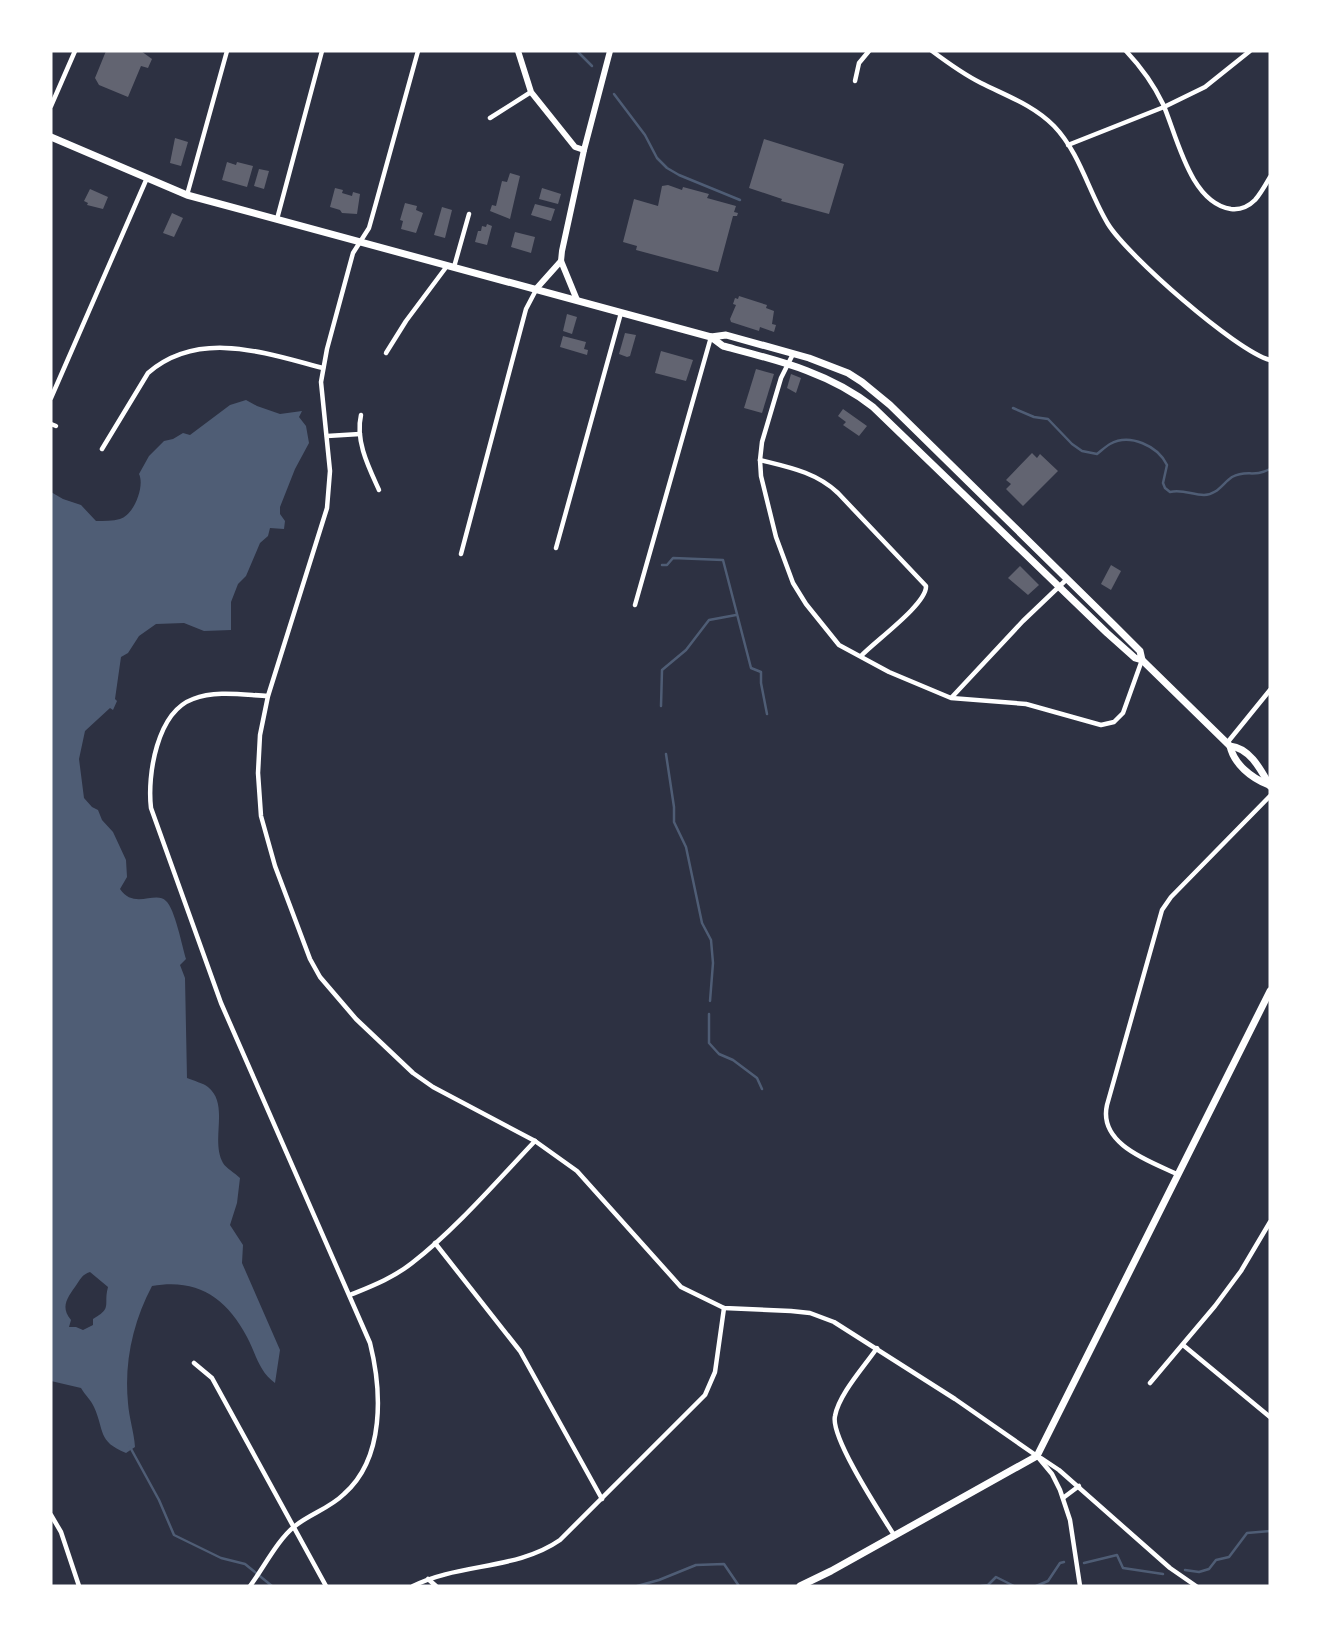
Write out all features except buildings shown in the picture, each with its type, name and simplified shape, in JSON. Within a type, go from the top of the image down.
[{"type":"main road","points":[[51,136],[187,195],[711,337],[723,346],[833,380],[873,407],[940,469],[1135,658],[1142,660],[1229,744],[1239,747],[1264,771],[1270,785]]},
{"type":"main road","points":[[711,337],[726,335],[848,373],[880,396],[1068,579],[1140,652],[1142,660]]},
{"type":"main road","points":[[873,407],[880,396]]},
{"type":"main road","points":[[940,469],[947,462]]},
{"type":"main road","points":[[991,519],[998,511]]},
{"type":"main road","points":[[998,526],[1005,518]]},
{"type":"main road","points":[[800,1586],[831,1572],[1037,1456],[1270,991]]},
{"type":"street","points":[[51,106],[75,51]]},
{"type":"street","points":[[187,195],[227,51]]},
{"type":"street","points":[[276,220],[321,51]]},
{"type":"street","points":[[418,51],[369,228],[353,253],[323,368],[321,382],[330,484],[327,508],[268,696],[260,735],[258,758],[261,816],[280,878],[310,959],[320,977],[356,1019],[413,1073],[433,1087],[536,1141],[577,1171],[681,1287],[724,1308],[810,1313],[834,1322],[1050,1463],[1170,1568],[1196,1586]]},
{"type":"street","points":[[518,51],[531,92],[575,147],[584,150]]},
{"type":"street","points":[[461,554],[526,309],[536,289],[561,261],[584,150],[610,51]]},
{"type":"street","points":[[855,81],[859,63],[869,51]]},
{"type":"street","points":[[932,51],[955,69],[1033,109],[1055,128],[1068,145],[1108,224],[1125,246],[1142,264],[1210,321],[1258,356],[1270,360]]},
{"type":"street","points":[[1126,51],[1150,78],[1192,178],[1203,192],[1219,205],[1229,209],[1244,208],[1255,200],[1270,177]]},
{"type":"street","points":[[1240,51],[1244,56]]},
{"type":"street","points":[[1068,145],[1164,107],[1214,81],[1250,51]]},
{"type":"street","points":[[490,118],[531,92]]},
{"type":"street","points":[[51,398],[148,178]]},
{"type":"street","points":[[386,353],[406,321],[451,266],[470,214]]},
{"type":"street","points":[[561,261],[577,300]]},
{"type":"street","points":[[556,548],[621,312]]},
{"type":"street","points":[[635,605],[711,337]]},
{"type":"street","points":[[103,449],[148,373],[181,353],[237,347],[323,368]]},
{"type":"street","points":[[793,354],[770,414],[760,460],[761,476],[776,537],[793,583],[831,638],[848,651],[889,672],[951,698],[1026,704],[1094,724],[1108,725],[1123,713],[1142,660]]},
{"type":"street","points":[[362,415],[360,434],[370,471],[379,491]]},
{"type":"street","points":[[327,436],[360,434]]},
{"type":"street","points":[[760,460],[815,476],[831,487],[919,577],[927,589],[917,604],[861,656]]},
{"type":"street","points":[[951,698],[1068,579]]},
{"type":"street","points":[[1229,744],[1270,690]]},
{"type":"street","points":[[250,1586],[294,1527],[336,1502],[351,1489],[363,1468],[373,1441],[378,1380],[370,1343],[221,1003],[160,839],[149,797],[151,766],[159,741],[170,718],[182,706],[194,698],[205,696],[268,696]]},
{"type":"street","points":[[1177,1174],[1115,1139],[1105,1123],[1107,1105],[1162,910],[1171,897],[1270,796]]},
{"type":"street","points":[[350,1295],[388,1279],[412,1264],[536,1141]]},
{"type":"street","points":[[1150,1383],[1241,1271],[1270,1222]]},
{"type":"street","points":[[435,1244],[520,1351],[602,1499]]},
{"type":"street","points":[[413,1586],[428,1579],[539,1553],[560,1541],[705,1395],[715,1372],[724,1308]]},
{"type":"street","points":[[1183,1345],[1270,1417]]},
{"type":"street","points":[[877,1348],[842,1398],[834,1427],[894,1535]]},
{"type":"street","points":[[194,1363],[212,1378],[326,1586]]},
{"type":"street","points":[[1037,1456],[1052,1474],[1063,1498],[1070,1520],[1080,1586]]},
{"type":"street","points":[[1063,1498],[1079,1486]]},
{"type":"street","points":[[51,1515],[61,1532],[79,1586]]},
{"type":"street","points":[[428,1579],[436,1586]]},
{"type":"water","points":[[246,400],[280,414],[302,411],[299,417],[306,426],[309,443],[280,507],[280,514],[285,521],[284,529],[270,528],[268,536],[260,543],[246,576],[238,584],[231,602],[231,630],[204,631],[184,623],[156,624],[139,636],[128,653],[121,657],[115,699],[117,701],[113,710],[110,708],[85,731],[79,759],[84,798],[98,810],[102,820],[113,832],[126,860],[127,877],[120,889],[132,898],[162,898],[169,905],[175,919],[186,959],[180,965],[185,978],[187,1078],[208,1087],[218,1103],[220,1154],[224,1165],[240,1178],[237,1203],[230,1225],[243,1245],[242,1263],[280,1350],[275,1383],[261,1368],[239,1323],[220,1301],[196,1288],[183,1285],[152,1286],[131,1343],[127,1388],[135,1447],[126,1453],[106,1440],[94,1407],[81,1388],[51,1381],[51,492],[81,505],[96,521],[120,519],[130,512],[137,500],[141,486],[139,474],[149,456],[164,441],[183,433],[190,435],[230,405]],"holes":[[[90,1272],[108,1287],[105,1309],[93,1319],[93,1325],[83,1330],[69,1327],[71,1320],[67,1315],[66,1301],[82,1276]]]},
{"type":"waterway","points":[[577,51],[592,66]]},
{"type":"waterway","points":[[614,94],[645,135],[657,158],[667,168],[740,200]]},
{"type":"waterway","points":[[1013,408],[1034,417],[1048,419],[1082,451],[1097,454],[1118,441],[1143,443],[1157,452],[1167,465],[1163,483],[1170,492],[1209,494],[1232,477],[1270,469]]},
{"type":"waterway","points":[[662,565],[667,565],[673,558],[723,560],[751,668],[761,672],[767,714]]},
{"type":"waterway","points":[[661,706],[662,670],[686,650],[709,620],[736,615]]},
{"type":"waterway","points":[[666,754],[674,822],[686,847],[702,923],[711,940],[713,963],[710,1001]]},
{"type":"waterway","points":[[709,1014],[709,1043],[719,1054],[733,1060],[757,1078],[762,1089]]},
{"type":"waterway","points":[[130,1447],[159,1500],[174,1535],[221,1558],[245,1564],[272,1586]]},
{"type":"waterway","points":[[1185,1570],[1199,1572],[1209,1569],[1216,1560],[1229,1557],[1247,1533],[1270,1531]]},
{"type":"waterway","points":[[1084,1563],[1117,1555],[1123,1568],[1163,1574]]},
{"type":"waterway","points":[[1036,1586],[1048,1581],[1060,1563],[1064,1562]]},
{"type":"waterway","points":[[637,1586],[696,1565],[724,1564],[739,1586]]},
{"type":"waterway","points":[[981,1586],[988,1585],[996,1577],[1014,1586]]}]
